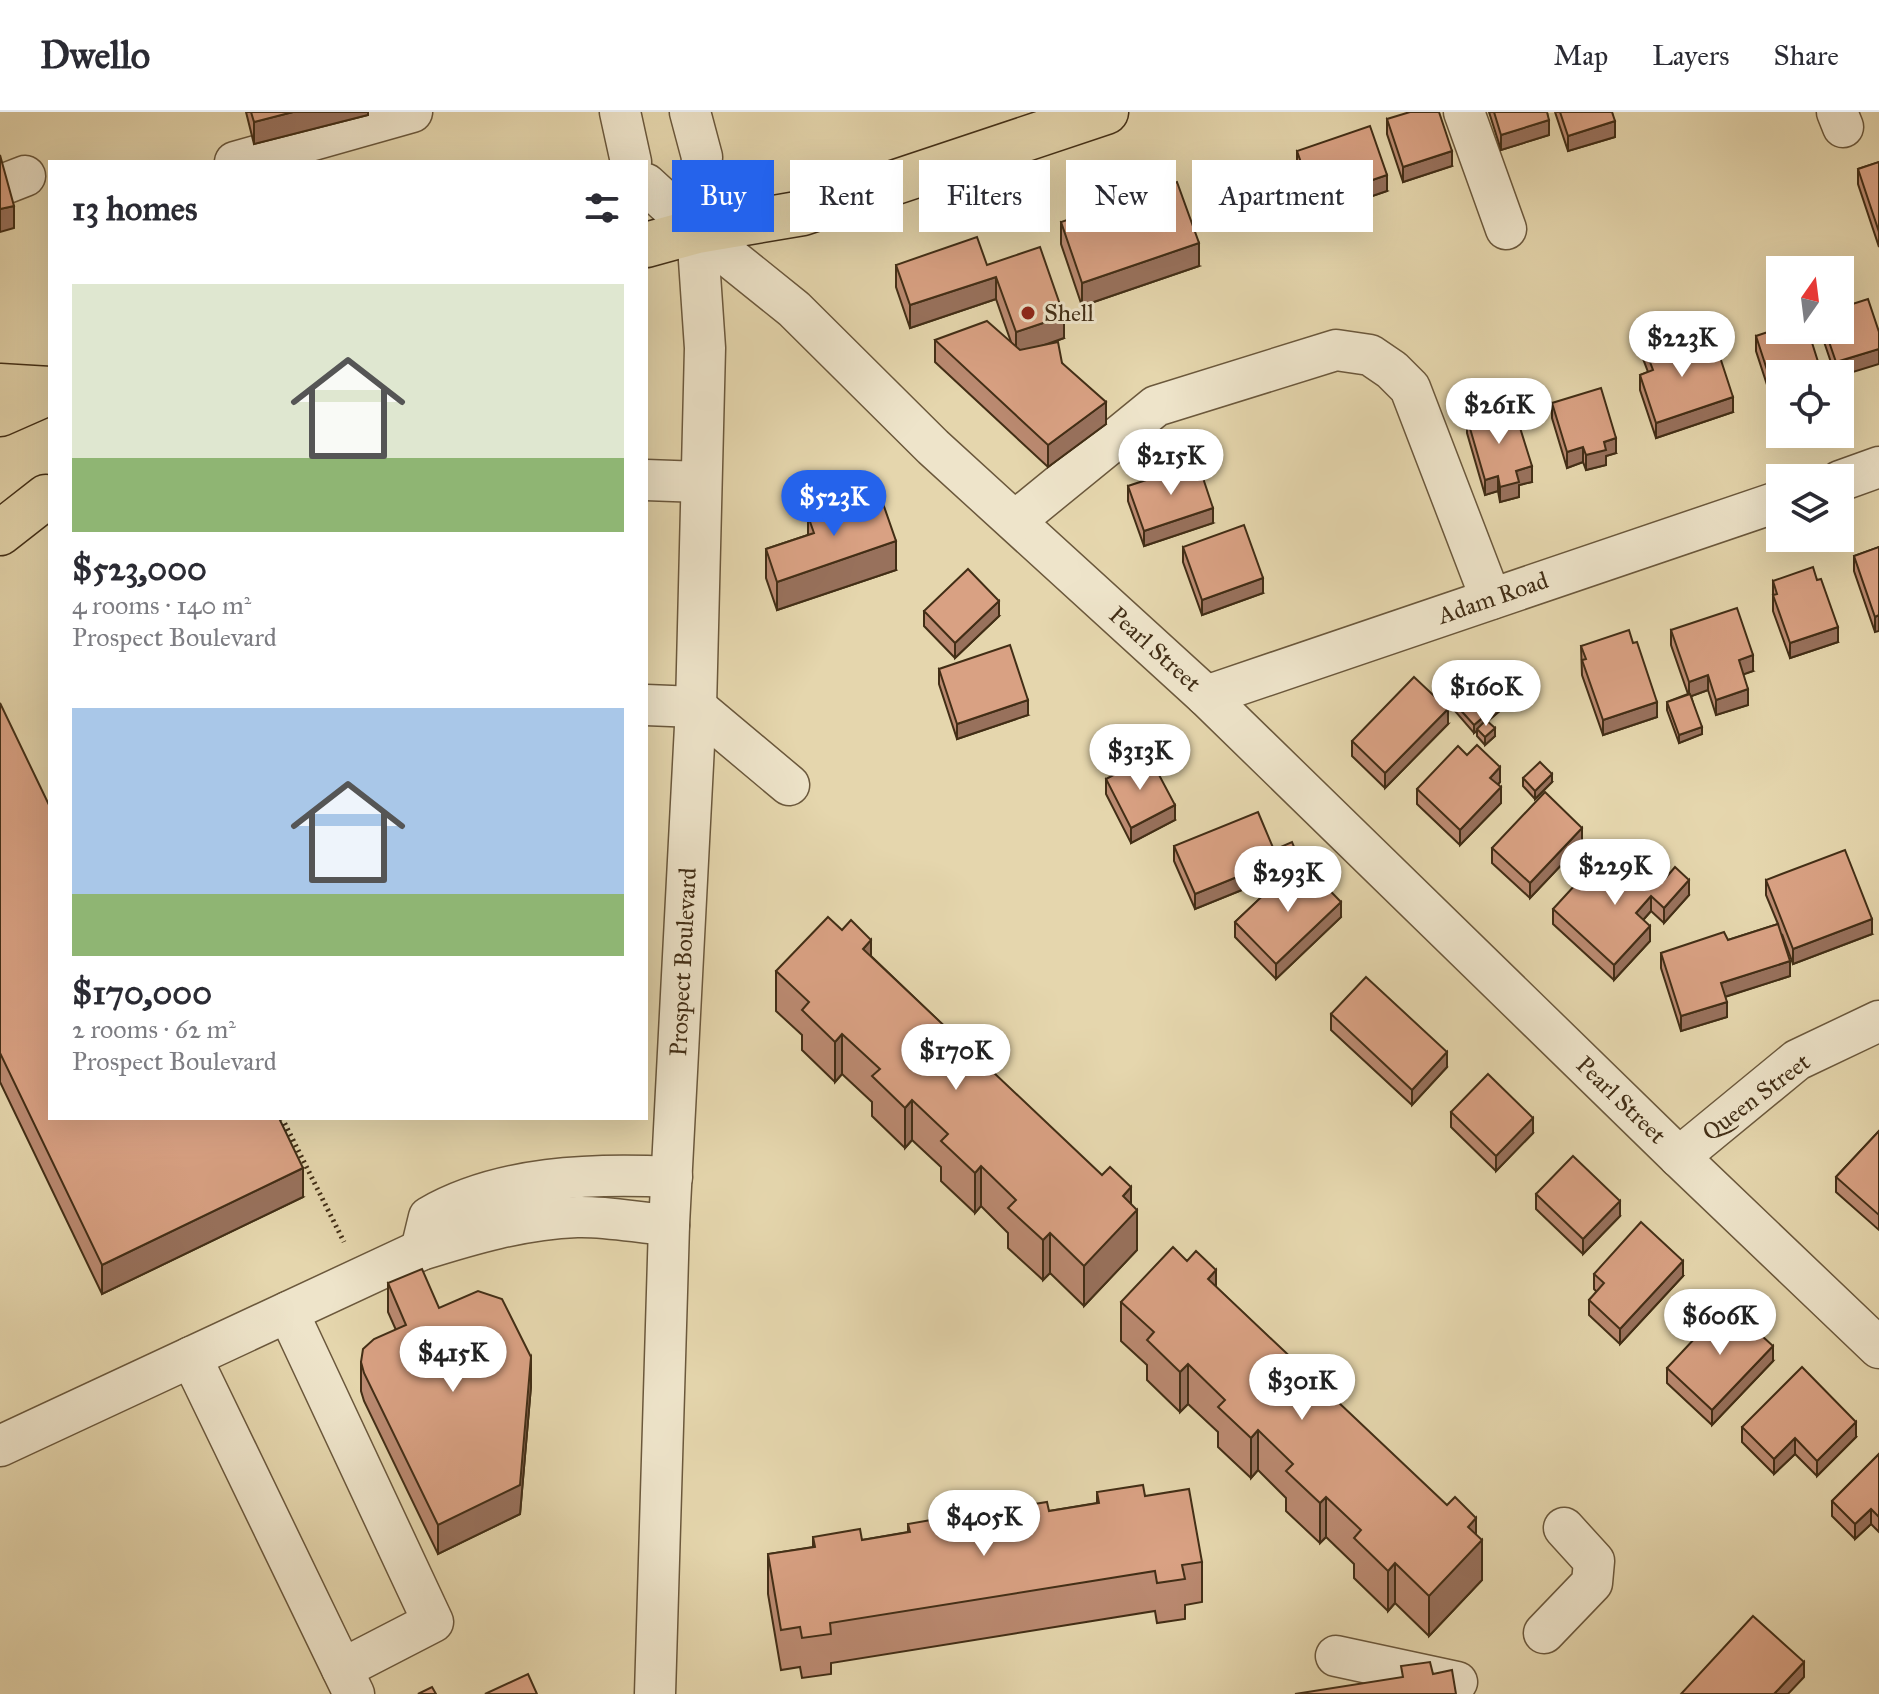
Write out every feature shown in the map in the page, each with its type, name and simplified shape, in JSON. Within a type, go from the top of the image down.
[{"type":"main road","points":[[774,218],[803,213],[1106,112]]},
{"type":"main road","points":[[648,244],[693,232]]},
{"type":"main road","points":[[0,386],[48,391]]},
{"type":"main road","points":[[0,414],[48,392]]},
{"type":"main road","points":[[0,508],[48,496]]},
{"type":"main road","points":[[0,533],[48,496]]},
{"type":"street","points":[[242,160],[412,112]]},
{"type":"street","points":[[620,112],[631,160]]},
{"type":"street","name":"Prospect Boulevard","points":[[690,112],[702,160]]},
{"type":"street","points":[[1464,112],[1506,229]]},
{"type":"street","name":"Pearl Street","points":[[648,186],[672,208]]},
{"type":"street","name":"Prospect Boulevard","points":[[655,1694],[669,1225],[696,707],[705,348],[697,232]]},
{"type":"street","name":"Pearl Street","points":[[698,232],[794,309],[933,447],[1206,696],[1879,1348]]},
{"type":"street","points":[[1015,521],[1156,406],[1336,350],[1370,355],[1392,370],[1410,388],[1491,599]]},
{"type":"street","points":[[1854,476],[1879,467]]},
{"type":"street","points":[[648,480],[701,482]]},
{"type":"street","name":"Adam Road","points":[[1206,696],[1766,506]]},
{"type":"street","points":[[648,705],[696,707],[789,785]]},
{"type":"street","name":"Queen Street","points":[[1679,1157],[1797,1060],[1879,1021]]},
{"type":"street","points":[[421,1250],[429,1217],[450,1205],[512,1186],[623,1175],[672,1177]]},
{"type":"street","points":[[0,1446],[421,1250],[484,1230],[538,1220],[580,1217],[669,1225]]},
{"type":"street","points":[[191,1357],[348,1681],[433,1622],[288,1312]]},
{"type":"street","points":[[1544,1633],[1592,1583],[1594,1561],[1564,1528]]},
{"type":"street","points":[[1336,1656],[1457,1682]]},
{"type":"path","points":[[283,1120],[362,1278]]},
{"type":"building","points":[[251,112],[293,112],[254,122]]},
{"type":"building","points":[[1410,112],[1439,112],[1452,151],[1403,167],[1387,119]]},
{"type":"building","points":[[1494,112],[1547,112],[1549,120],[1501,135]]},
{"type":"building","points":[[1560,112],[1612,112],[1615,121],[1568,136]]},
{"type":"building","points":[[1370,126],[1387,175],[1373,180],[1373,160],[1300,160],[1297,151]]},
{"type":"building","points":[[0,155],[14,206],[0,209]]},
{"type":"building","points":[[1879,162],[1879,232],[1858,169]]},
{"type":"building","points":[[1176,182],[1192,224],[1192,232],[1195,232],[1199,243],[1082,283],[1061,222],[1066,220],[1066,232],[1176,232]]},
{"type":"building","points":[[977,237],[987,265],[1040,247],[1064,316],[1016,332],[996,277],[910,305],[896,265]]},
{"type":"building","points":[[1868,299],[1879,332],[1879,349],[1835,360],[1830,344],[1854,344],[1854,304]]},
{"type":"building","points":[[987,321],[1020,350],[1058,342],[1062,363],[1106,402],[1048,445],[935,340]]},
{"type":"building","points":[[1676,330],[1687,362],[1718,351],[1733,397],[1656,423],[1640,375],[1653,370],[1642,341]]},
{"type":"building","points":[[1766,333],[1766,344],[1812,344],[1817,360],[1766,360],[1766,367],[1756,336]]},
{"type":"building","points":[[1601,388],[1616,438],[1604,442],[1606,450],[1586,455],[1583,447],[1567,452],[1552,403]]},
{"type":"building","points":[[1500,409],[1503,419],[1516,415],[1532,466],[1516,471],[1519,482],[1500,487],[1498,476],[1485,480],[1467,418]]},
{"type":"building","points":[[1198,463],[1213,508],[1144,531],[1128,486]]},
{"type":"building","points":[[879,492],[896,541],[777,582],[766,549],[814,533],[808,516]]},
{"type":"building","points":[[1244,525],[1263,578],[1202,600],[1183,547]]},
{"type":"building","points":[[1879,547],[1879,615],[1875,617],[1854,556]]},
{"type":"building","points":[[1813,567],[1817,580],[1821,579],[1838,627],[1790,643],[1773,595],[1777,594],[1773,581]]},
{"type":"building","points":[[968,569],[999,601],[955,643],[924,611]]},
{"type":"building","points":[[1737,608],[1753,655],[1739,660],[1748,689],[1716,700],[1708,675],[1689,682],[1671,630]]},
{"type":"building","points":[[1629,630],[1633,643],[1637,642],[1657,702],[1603,720],[1582,660],[1586,659],[1581,646]]},
{"type":"building","points":[[1010,645],[1028,700],[957,724],[939,669]]},
{"type":"building","points":[[1476,671],[1502,701],[1474,725],[1448,696]]},
{"type":"building","points":[[1414,677],[1448,709],[1385,773],[1352,741]]},
{"type":"building","points":[[1690,694],[1702,727],[1679,735],[1667,702]]},
{"type":"building","points":[[0,703],[48,803],[48,1120],[280,1120],[303,1168],[102,1265],[0,1053]]},
{"type":"building","points":[[1486,720],[1495,728],[1485,737],[1477,729]]},
{"type":"building","points":[[1477,745],[1500,767],[1490,778],[1501,787],[1460,830],[1417,789],[1458,746],[1467,755]]},
{"type":"building","points":[[1149,756],[1175,805],[1131,828],[1106,779]]},
{"type":"building","points":[[1540,762],[1552,774],[1535,791],[1523,778]]},
{"type":"building","points":[[1545,792],[1582,828],[1530,883],[1492,848]]},
{"type":"building","points":[[1258,812],[1274,850],[1292,842],[1302,866],[1269,879],[1264,866],[1195,894],[1174,846]]},
{"type":"building","points":[[1845,850],[1872,919],[1793,949],[1766,880]]},
{"type":"building","points":[[1599,859],[1630,887],[1649,866],[1664,880],[1675,867],[1689,880],[1664,908],[1651,896],[1636,913],[1650,926],[1614,965],[1553,909]]},
{"type":"building","points":[[1307,867],[1341,902],[1276,964],[1235,922],[1277,882],[1287,887]]},
{"type":"building","points":[[828,917],[842,930],[851,920],[871,940],[863,949],[1102,1175],[1110,1167],[1131,1187],[1123,1196],[1137,1210],[1084,1266],[1050,1233],[1043,1240],[1008,1208],[1016,1200],[981,1166],[975,1173],[941,1141],[948,1134],[912,1100],[905,1108],[872,1076],[880,1069],[842,1034],[835,1042],[802,1010],[809,1002],[776,971]]},
{"type":"building","points":[[1778,924],[1790,961],[1721,983],[1727,1002],[1681,1016],[1661,953],[1724,932],[1728,940]]},
{"type":"building","points":[[1366,977],[1447,1052],[1412,1090],[1331,1014]]},
{"type":"building","points":[[1488,1074],[1533,1118],[1496,1156],[1451,1112]]},
{"type":"building","points":[[1879,1131],[1879,1215],[1836,1177]]},
{"type":"building","points":[[1573,1156],[1620,1201],[1583,1239],[1536,1194]]},
{"type":"building","points":[[1641,1222],[1683,1261],[1620,1329],[1589,1300],[1604,1283],[1594,1274]]},
{"type":"building","points":[[1173,1247],[1187,1261],[1196,1251],[1216,1270],[1208,1279],[1447,1505],[1455,1497],[1476,1518],[1468,1527],[1482,1540],[1429,1596],[1395,1563],[1388,1571],[1354,1538],[1361,1530],[1326,1497],[1320,1503],[1286,1471],[1293,1464],[1258,1430],[1251,1438],[1218,1407],[1225,1400],[1188,1364],[1180,1372],[1147,1340],[1154,1332],[1121,1302]]},
{"type":"building","points":[[422,1269],[439,1308],[478,1291],[502,1299],[531,1357],[520,1485],[438,1525],[361,1362],[363,1349],[374,1339],[406,1325],[388,1283]]},
{"type":"building","points":[[1727,1304],[1773,1346],[1712,1410],[1667,1368]]},
{"type":"building","points":[[1802,1367],[1856,1422],[1817,1461],[1795,1438],[1774,1459],[1742,1427]]},
{"type":"building","points":[[1879,1454],[1879,1517],[1871,1509],[1855,1524],[1832,1501]]},
{"type":"building","points":[[1143,1485],[1145,1496],[1189,1489],[1202,1562],[1182,1565],[1185,1579],[1157,1583],[1155,1571],[830,1623],[831,1634],[802,1638],[800,1627],[781,1630],[768,1554],[815,1547],[813,1537],[860,1529],[862,1540],[910,1532],[908,1524],[954,1516],[955,1526],[1004,1518],[1003,1509],[1047,1502],[1049,1511],[1099,1503],[1097,1492]]},
{"type":"building","points":[[1753,1616],[1804,1662],[1774,1694],[1681,1694]]},
{"type":"building","points":[[1430,1662],[1433,1674],[1452,1670],[1456,1694],[1295,1694],[1403,1677],[1401,1666]]},
{"type":"building","points":[[528,1674],[537,1694],[485,1694]]},
{"type":"building","points":[[432,1687],[436,1694],[418,1694]]},
{"type":"place","name":"Shell","points":[[1028,313]]}]
